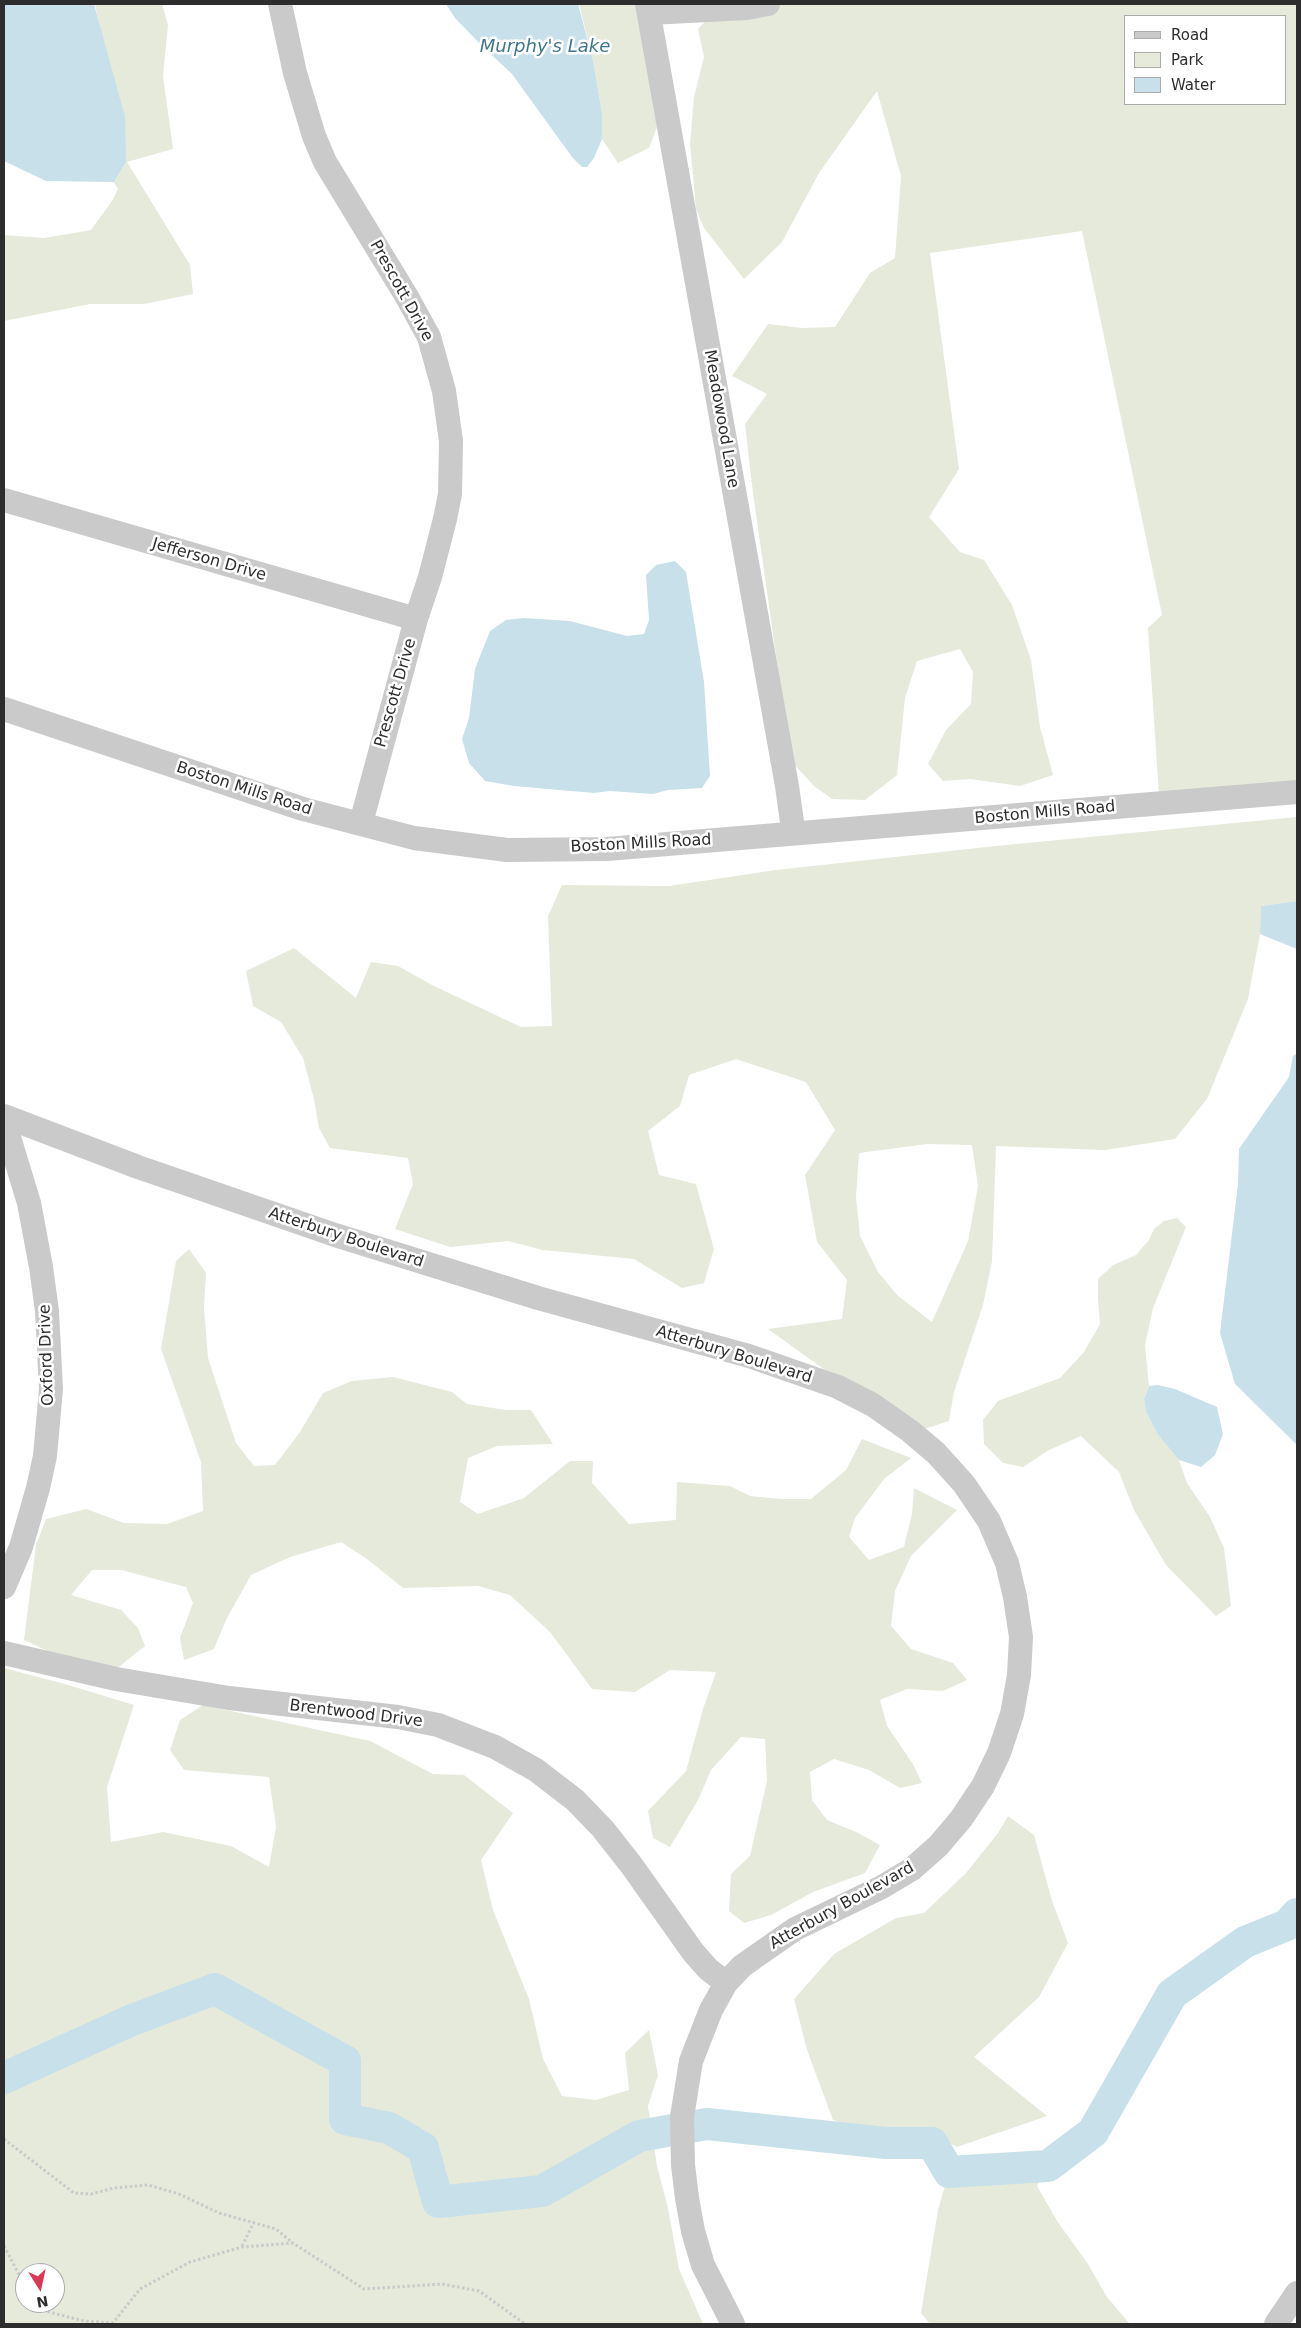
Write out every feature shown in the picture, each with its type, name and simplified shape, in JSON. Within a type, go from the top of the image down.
[{"type":"street","name":"Prescott Drive","points":[[280,4],[295,73],[314,136],[325,162],[421,320],[438,366],[444,391],[451,441],[450,494],[430,577],[416,619],[361,823]]},
{"type":"street","points":[[648,8],[747,8],[768,4]]},
{"type":"street","name":"Meadowood Lane","points":[[648,8],[787,786],[792,822],[790,834]]},
{"type":"street","name":"Jefferson Drive","points":[[4,500],[416,619]]},
{"type":"street","name":"Boston Mills Road","points":[[4,709],[285,803],[414,838],[452,844],[530,851],[544,849],[607,849],[1297,792]]},
{"type":"street","name":"Atterbury Boulevard","points":[[4,1116],[138,1167],[335,1235],[538,1298],[749,1356],[838,1387],[873,1405],[910,1430],[964,1484],[989,1521],[1007,1563],[1015,1597],[1021,1637],[1019,1675],[1014,1704],[999,1753],[983,1786],[961,1819],[938,1846],[912,1869],[882,1888],[795,1928],[742,1966],[726,1983],[708,2017],[691,2061],[682,2117],[682,2150],[687,2198],[693,2231],[704,2265],[733,2324]]},
{"type":"street","name":"Oxford Drive","points":[[4,1121],[28,1203],[41,1267],[47,1311],[51,1372],[45,1456],[21,1547],[4,1588]]},
{"type":"street","name":"Brentwood Drive","points":[[4,1653],[116,1679],[229,1698],[398,1717],[438,1725],[495,1747],[536,1770],[575,1800],[603,1829],[632,1866],[693,1952],[708,1969],[726,1983]]},
{"type":"street","points":[[1276,2324],[1297,2293]]},
{"type":"path","points":[[4,2139],[74,2193],[91,2194],[114,2188],[148,2185],[179,2194],[219,2213],[276,2228],[293,2244],[364,2289],[442,2284],[479,2291],[525,2324]]},
{"type":"path","points":[[242,2247],[254,2222]]},
{"type":"path","points":[[53,2313],[84,2321],[112,2324],[140,2289],[190,2262],[242,2247],[293,2244]]},
{"type":"path","points":[[4,2246],[15,2267]]},
{"type":"green space","points":[[95,4],[162,4],[168,25],[163,76],[173,149],[127,162],[190,265],[193,294],[144,304],[90,304],[4,321],[4,235],[44,238],[91,230],[112,201],[118,189],[114,182],[126,162]]},
{"type":"green space","points":[[579,4],[635,4],[659,122],[649,148],[618,163],[602,139],[602,113],[593,60]]},
{"type":"green space","points":[[722,4],[1297,4],[1297,784],[1159,796],[1148,628],[1162,615],[1082,231],[930,253],[959,469],[929,517],[960,552],[984,560],[1012,605],[1031,660],[1040,727],[1053,775],[1020,786],[970,779],[943,781],[928,764],[946,730],[971,704],[973,672],[960,649],[917,661],[905,698],[897,775],[865,800],[832,799],[814,786],[791,761],[745,424],[767,394],[732,376],[768,324],[803,328],[835,327],[870,273],[895,258],[901,176],[877,91],[819,173],[782,242],[744,279],[704,228],[696,209],[690,144],[694,97],[704,57],[698,29]]},
{"type":"green space","points":[[1297,817],[1297,901],[1261,906],[1260,934],[1248,999],[1207,1099],[1175,1139],[1105,1150],[996,1146],[992,1261],[983,1305],[954,1392],[949,1421],[924,1429],[843,1383],[768,1329],[842,1319],[847,1280],[817,1242],[805,1175],[835,1130],[806,1082],[736,1059],[689,1075],[680,1106],[648,1131],[659,1175],[696,1184],[714,1249],[704,1283],[682,1288],[634,1259],[543,1250],[508,1241],[450,1247],[395,1229],[413,1184],[408,1158],[330,1148],[319,1128],[314,1099],[303,1058],[281,1022],[253,1006],[246,971],[294,948],[356,998],[371,962],[398,966],[432,985],[521,1027],[552,1026],[548,916],[562,885],[669,886],[776,870],[996,846]],"holes":[[[927,1144],[972,1145],[978,1186],[968,1241],[932,1322],[898,1296],[878,1272],[860,1236],[856,1197],[859,1153]]]},
{"type":"green space","points":[[1177,1218],[1186,1227],[1153,1308],[1145,1345],[1149,1386],[1144,1399],[1146,1412],[1158,1435],[1179,1460],[1187,1483],[1210,1517],[1224,1548],[1231,1606],[1216,1616],[1166,1565],[1134,1510],[1119,1472],[1081,1436],[1049,1450],[1023,1467],[1003,1463],[984,1444],[983,1420],[998,1401],[1060,1378],[1084,1352],[1100,1324],[1098,1279],[1113,1265],[1136,1255],[1149,1240],[1154,1229],[1164,1221]]},
{"type":"green space","points":[[189,1249],[206,1273],[204,1308],[208,1358],[236,1443],[254,1466],[275,1465],[300,1432],[323,1393],[352,1381],[393,1377],[452,1392],[467,1404],[506,1410],[531,1410],[553,1444],[497,1446],[468,1458],[460,1502],[478,1514],[524,1498],[570,1461],[593,1461],[592,1483],[629,1524],[676,1520],[677,1482],[730,1486],[750,1496],[811,1499],[846,1470],[862,1439],[911,1458],[884,1479],[855,1518],[849,1537],[869,1560],[904,1547],[912,1514],[914,1488],[957,1510],[911,1556],[895,1591],[891,1626],[911,1649],[953,1663],[967,1680],[943,1691],[907,1689],[880,1700],[887,1726],[913,1764],[922,1783],[900,1788],[869,1770],[834,1759],[810,1772],[812,1800],[827,1820],[856,1832],[880,1845],[865,1873],[813,1892],[771,1915],[744,1923],[729,1911],[731,1874],[750,1856],[767,1781],[765,1739],[741,1737],[711,1770],[698,1800],[670,1847],[653,1838],[648,1811],[686,1771],[703,1709],[716,1672],[670,1670],[635,1692],[592,1689],[550,1632],[510,1595],[478,1586],[403,1588],[367,1559],[341,1542],[290,1557],[251,1575],[226,1620],[214,1649],[184,1660],[180,1638],[193,1603],[186,1587],[121,1570],[92,1570],[71,1595],[121,1610],[138,1628],[145,1646],[115,1670],[52,1653],[24,1640],[36,1545],[46,1519],[86,1509],[124,1523],[167,1524],[203,1511],[201,1462],[161,1349],[176,1261]]},
{"type":"green space","points":[[4,1668],[134,1705],[107,1787],[111,1842],[163,1832],[231,1846],[269,1867],[276,1827],[269,1777],[184,1770],[170,1750],[180,1720],[203,1705],[370,1741],[433,1774],[464,1775],[513,1813],[481,1860],[493,1910],[529,1999],[543,2059],[562,2096],[596,2100],[629,2090],[625,2053],[649,2030],[658,2075],[648,2106],[657,2166],[668,2208],[679,2269],[703,2324],[4,2324]]},
{"type":"green space","points":[[1008,1816],[1034,1835],[1052,1901],[1068,1943],[1039,1997],[974,2057],[1047,2116],[957,2147],[927,2131],[882,2134],[833,2120],[807,2050],[794,1999],[834,1954],[896,1918],[924,1913],[966,1873],[998,1833]]},
{"type":"green space","points":[[1048,2166],[1037,2186],[1057,2221],[1088,2264],[1107,2297],[1129,2323],[930,2324],[921,2313],[938,2210],[949,2172]]},
{"type":"water","points":[[4,4],[94,4],[125,117],[126,162],[114,182],[46,181],[4,161]]},
{"type":"water","name":"Murphy's Lake","points":[[446,4],[578,4],[593,60],[602,113],[602,139],[594,158],[587,167],[582,167],[572,157],[512,74],[455,18]]},
{"type":"water","points":[[675,561],[686,572],[704,682],[710,776],[702,788],[668,790],[653,794],[610,791],[594,793],[514,786],[485,781],[469,763],[462,739],[469,718],[475,669],[490,631],[506,620],[523,618],[570,621],[627,636],[644,634],[649,620],[646,575],[656,565]]},
{"type":"water","points":[[1297,901],[1297,949],[1260,934],[1261,906]]},
{"type":"water","points":[[1297,1053],[1297,1445],[1235,1384],[1220,1333],[1238,1184],[1239,1149],[1289,1077],[1293,1056]]},
{"type":"water","points":[[1158,1385],[1175,1389],[1217,1407],[1223,1434],[1215,1455],[1201,1467],[1179,1460],[1158,1435],[1146,1412],[1144,1399],[1149,1386]]},
{"type":"waterway","points":[[4,2078],[132,2020],[215,1989],[345,2061],[345,2119],[389,2128],[423,2148],[438,2202],[542,2191],[639,2136],[707,2124],[886,2143],[932,2143],[949,2172],[1048,2166],[1093,2132],[1172,1994],[1245,1942],[1287,1925],[1297,1914]]}]
